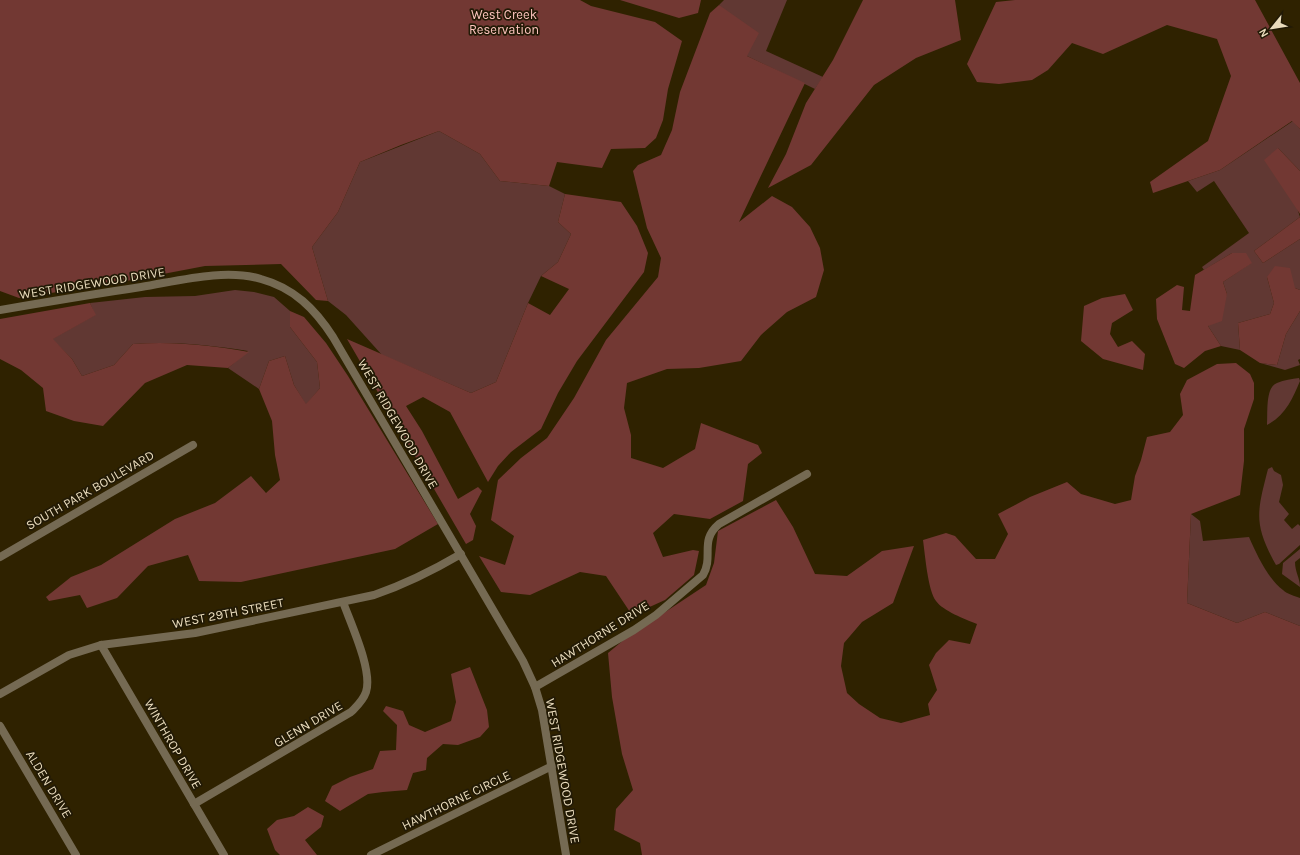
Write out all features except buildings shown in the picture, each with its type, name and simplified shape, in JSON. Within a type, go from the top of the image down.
[{"type":"street","name":"WEST RIDGEWOOD DRIVE","points":[[0,310],[212,276],[240,275],[272,282],[297,296],[307,304],[325,324],[523,661],[535,687],[542,710],[566,855]]},
{"type":"street","name":"SOUTH PARK BOULEVARD","points":[[0,557],[193,445]]},
{"type":"street","name":"HAWTHORNE DRIVE","points":[[535,687],[634,630],[656,615],[702,575],[706,569],[708,538],[719,524],[807,474]]},
{"type":"street","name":"WEST 29TH STREET","points":[[0,694],[69,655],[101,645],[195,633],[374,595],[402,586],[425,575],[461,554]]},
{"type":"street","name":"GLENN DRIVE","points":[[194,804],[351,712],[360,704],[366,692],[368,677],[363,657],[343,602]]},
{"type":"street","name":"WINTHROP DRIVE","points":[[101,645],[224,855]]},
{"type":"street","name":"ALDEN DRIVE","points":[[0,726],[76,855]]},
{"type":"street","name":"HAWTHORNE CIRCLE","points":[[371,855],[552,766]]},
{"type":"shaded area","points":[[724,0],[787,0],[766,51],[823,77],[815,89],[747,56],[719,5]]},
{"type":"shaded area","points":[[1293,121],[1300,129],[1300,171],[1278,148],[1300,217],[1254,251],[1263,263],[1300,239],[1300,290],[1267,277],[1274,303],[1270,314],[1238,323],[1240,350],[1221,346],[1208,326],[1227,294],[1223,282],[1251,263],[1232,253],[1204,270],[1202,267],[1249,233],[1214,181],[1197,192],[1188,181],[1220,170]]},
{"type":"shaded area","points":[[439,131],[480,154],[500,181],[549,186],[565,194],[558,222],[571,234],[558,262],[541,276],[528,303],[496,382],[471,393],[382,355],[346,315],[328,301],[312,247],[338,212],[360,162]]},
{"type":"shaded area","points":[[235,290],[254,292],[274,297],[290,311],[290,327],[317,362],[320,388],[306,405],[294,385],[285,356],[269,361],[259,389],[228,368],[248,351],[190,344],[133,344],[114,365],[82,376],[72,359],[52,339],[95,315],[90,303],[145,297],[195,296]]},
{"type":"shaded area","points":[[1300,311],[1300,359],[1298,360],[1300,365],[1285,370],[1260,363],[1277,365],[1286,334]]},
{"type":"shaded area","points":[[1299,378],[1300,381],[1284,412],[1267,425],[1269,395],[1273,386],[1282,381]]},
{"type":"shaded area","points":[[1272,467],[1274,471],[1281,475],[1283,485],[1279,502],[1289,514],[1284,520],[1292,529],[1298,524],[1300,526],[1300,545],[1276,565],[1260,528],[1259,518],[1261,496],[1264,484],[1268,469]]},
{"type":"shaded area","points":[[1191,514],[1200,521],[1203,541],[1249,537],[1272,579],[1289,594],[1300,598],[1300,626],[1265,612],[1237,623],[1187,603]]},
{"type":"shaded area","points":[[1300,549],[1300,558],[1295,562],[1300,587],[1282,574],[1283,563]]},
{"type":"green space","name":"West Creek Reservation","points":[[0,0],[580,0],[591,6],[655,22],[682,41],[668,89],[663,120],[656,138],[645,148],[611,149],[602,168],[557,162],[549,186],[500,181],[480,154],[439,131],[360,162],[338,212],[312,247],[328,301],[316,300],[281,264],[205,266],[121,282],[19,298],[0,291]]},
{"type":"green space","points":[[620,0],[701,0],[698,13],[679,18]]},
{"type":"green space","points":[[863,0],[955,0],[961,40],[916,58],[874,85],[811,165],[768,188],[786,154],[806,103],[833,60]]},
{"type":"green space","points":[[1015,0],[1255,0],[1300,83],[1300,129],[1292,121],[1220,170],[1153,193],[1150,182],[1208,141],[1231,76],[1217,39],[1167,25],[1103,54],[1072,43],[1048,70],[1032,80],[999,84],[977,82],[967,64],[996,2]]},
{"type":"green space","points":[[719,5],[759,33],[747,56],[805,83],[739,222],[772,196],[792,207],[810,227],[820,248],[824,270],[816,297],[787,312],[761,335],[741,361],[699,368],[667,369],[627,383],[624,408],[631,435],[631,458],[663,468],[695,449],[701,423],[758,445],[762,453],[748,464],[743,501],[710,519],[674,514],[653,533],[663,557],[693,550],[699,551],[694,575],[665,600],[632,615],[606,576],[580,572],[530,595],[501,592],[479,556],[505,565],[514,536],[491,520],[498,480],[521,458],[547,438],[574,398],[606,340],[658,277],[661,258],[647,228],[633,171],[638,165],[661,155],[672,130],[680,92],[710,13]]},
{"type":"green space","points":[[1278,148],[1300,171],[1300,214],[1264,160]]},
{"type":"green space","points":[[565,194],[621,202],[637,226],[648,253],[644,272],[577,361],[558,393],[541,429],[511,452],[498,466],[488,482],[450,412],[423,397],[406,406],[422,431],[458,499],[478,487],[482,491],[470,514],[476,526],[473,540],[466,544],[347,339],[471,393],[496,382],[528,303],[550,315],[569,289],[541,276],[558,262],[571,234],[558,222]]},
{"type":"green space","points":[[1300,217],[1300,239],[1263,263],[1254,251]]},
{"type":"green space","points":[[1232,253],[1246,253],[1252,263],[1223,282],[1227,294],[1222,321],[1208,326],[1221,346],[1205,351],[1184,368],[1175,364],[1157,319],[1156,299],[1177,285],[1184,287],[1182,310],[1190,311],[1195,275]]},
{"type":"green space","points":[[1275,266],[1290,268],[1295,288],[1300,290],[1300,311],[1286,334],[1277,365],[1260,363],[1240,350],[1238,323],[1270,314],[1274,303],[1267,277]]},
{"type":"green space","points":[[1125,294],[1133,310],[1112,323],[1110,334],[1118,347],[1132,341],[1145,354],[1143,370],[1103,359],[1081,341],[1084,306],[1102,298]]},
{"type":"green space","points":[[90,303],[96,315],[53,339],[72,359],[82,376],[114,365],[133,344],[191,344],[249,352],[228,368],[187,365],[145,383],[103,426],[74,421],[46,411],[43,388],[21,370],[0,359],[0,319]]},
{"type":"green space","points":[[290,311],[304,317],[326,343],[348,376],[438,524],[395,549],[241,582],[199,581],[188,555],[148,566],[117,598],[87,608],[80,595],[49,601],[46,597],[71,577],[101,565],[175,519],[215,503],[251,476],[266,493],[280,480],[275,455],[272,421],[259,389],[269,361],[285,356],[294,385],[306,404],[320,388],[317,362],[290,327]]},
{"type":"green space","points":[[1236,363],[1250,374],[1254,383],[1254,399],[1244,429],[1244,461],[1240,495],[1191,514],[1187,603],[1237,623],[1265,612],[1300,626],[1300,855],[642,855],[640,843],[614,830],[616,809],[633,790],[622,754],[612,697],[608,653],[626,638],[706,585],[714,563],[718,531],[776,500],[793,527],[815,574],[847,576],[882,551],[914,546],[893,603],[862,622],[844,643],[841,666],[847,693],[859,704],[880,718],[901,723],[930,715],[928,704],[937,690],[929,665],[936,653],[949,640],[970,644],[977,624],[949,611],[939,605],[936,601],[929,581],[923,540],[946,533],[955,536],[976,559],[995,559],[1008,534],[998,514],[1030,497],[1067,482],[1081,494],[1115,504],[1131,500],[1135,476],[1147,437],[1170,432],[1183,415],[1180,394],[1187,380],[1217,364]]},
{"type":"green space","points":[[470,667],[487,710],[489,727],[480,737],[458,745],[443,744],[427,758],[426,770],[413,773],[407,790],[368,794],[340,811],[325,801],[332,786],[350,777],[373,769],[380,751],[396,750],[397,725],[383,711],[386,706],[403,711],[409,725],[425,732],[451,721],[456,702],[451,674]]},
{"type":"green space","points":[[308,807],[324,816],[321,827],[305,840],[317,855],[280,855],[275,850],[267,829],[277,820],[294,816]]}]
